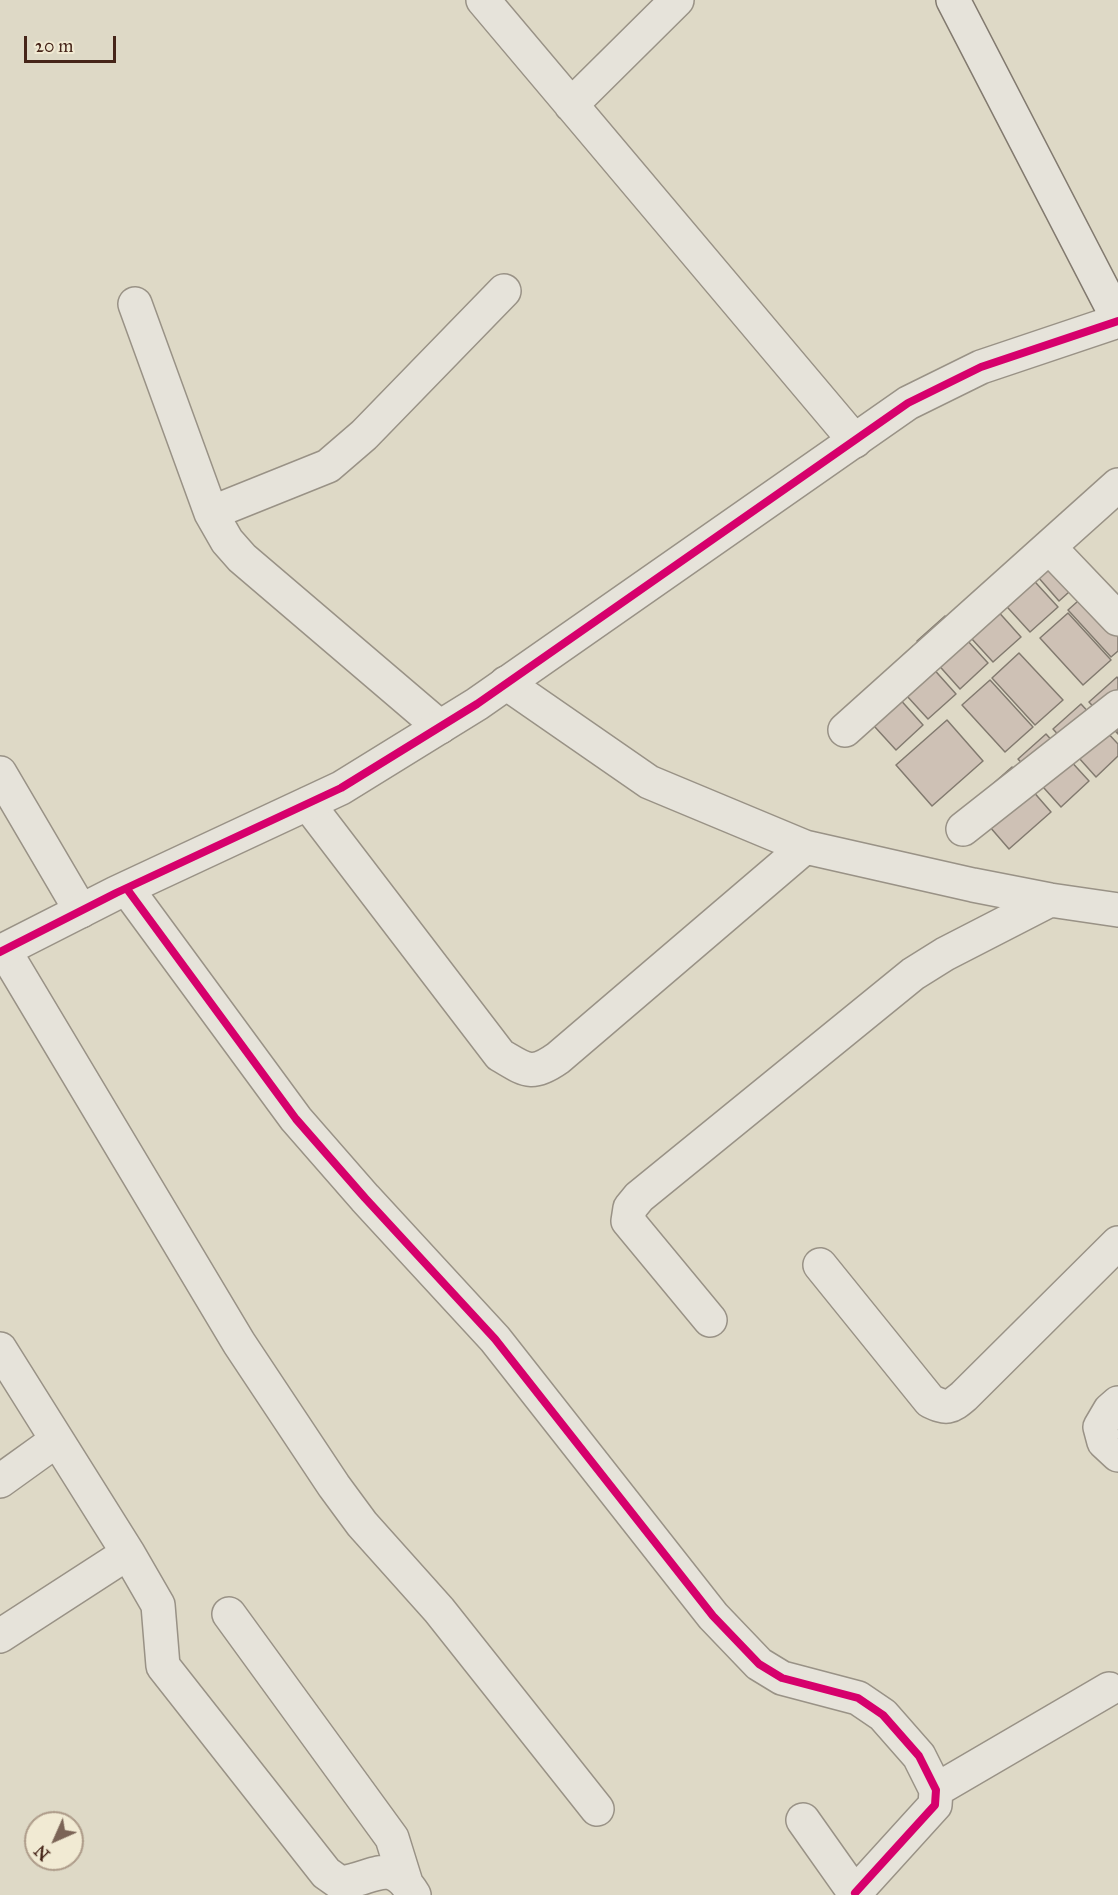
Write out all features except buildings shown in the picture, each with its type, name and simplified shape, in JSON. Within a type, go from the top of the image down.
[{"type":"street","points":[[483,0],[855,441]]},
{"type":"street","points":[[571,105],[677,0]]},
{"type":"street","points":[[597,1809],[439,1611],[362,1524],[334,1486],[239,1344],[2,951],[81,911],[341,788],[506,683],[908,403],[981,367],[1118,320],[953,0]]},
{"type":"street","points":[[211,513],[328,466],[364,435],[504,291]]},
{"type":"street","points":[[135,304],[211,513],[227,541],[242,558],[440,727]]},
{"type":"street","points":[[845,730],[1118,485]]},
{"type":"street","points":[[1049,547],[1118,619]]},
{"type":"street","points":[[506,683],[649,782],[805,846],[973,885],[1118,910]]},
{"type":"street","points":[[963,829],[1118,707]]},
{"type":"street","points":[[0,772],[81,911]]},
{"type":"street","points":[[308,804],[500,1055],[525,1070],[543,1069],[558,1058],[805,846]]},
{"type":"street","points":[[127,889],[296,1119],[365,1198],[495,1339],[713,1616],[759,1664],[782,1678],[858,1698],[883,1715],[919,1756],[936,1790],[934,1805],[855,1894],[803,1820]]},
{"type":"street","points":[[710,1320],[628,1221],[630,1208],[639,1197],[913,974],[945,954],[1050,900]]},
{"type":"street","points":[[820,1265],[930,1401],[943,1407],[953,1405],[964,1396],[1118,1243]]},
{"type":"street","points":[[0,1349],[129,1553],[159,1605],[164,1666],[326,1873],[340,1883],[383,1871],[396,1874],[410,1889]]},
{"type":"street","points":[[1118,1402],[1110,1410],[1100,1427],[1104,1442],[1118,1455]]},
{"type":"street","points":[[0,1481],[57,1440]]},
{"type":"street","points":[[0,1636],[129,1553]]},
{"type":"street","points":[[229,1614],[392,1838],[410,1889]]},
{"type":"street","points":[[936,1790],[1109,1689]]},
{"type":"cycle path","points":[[0,952],[116,893],[341,788],[477,704],[908,403],[981,367],[1118,321]]},
{"type":"cycle path","points":[[127,889],[296,1119],[365,1198],[495,1339],[713,1616],[759,1664],[782,1678],[858,1698],[883,1715],[919,1756],[936,1790],[935,1805],[855,1893]]}]
